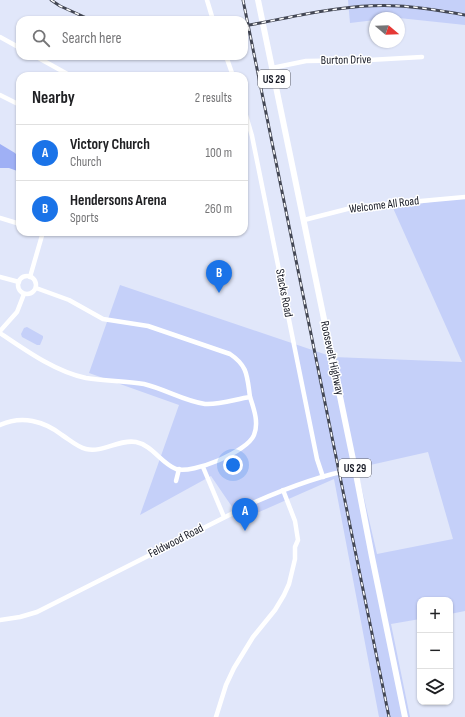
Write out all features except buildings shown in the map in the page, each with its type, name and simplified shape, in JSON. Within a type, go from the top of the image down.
[{"type":"main road","name":"Roosevelt Highway","points":[[258,0],[405,717]]},
{"type":"street","points":[[207,0],[212,16]]},
{"type":"street","points":[[0,37],[16,46]]},
{"type":"street","name":"Burton Drive","points":[[272,68],[306,61],[422,57]]},
{"type":"street","points":[[42,60],[64,72]]},
{"type":"street","points":[[227,60],[232,72]]},
{"type":"street","points":[[0,95],[16,103]]},
{"type":"street","name":"Stacks Road","points":[[248,122],[252,136],[317,459],[323,477]]},
{"type":"street","name":"Welcome All Road","points":[[304,220],[355,208],[465,196]]},
{"type":"street","points":[[0,218],[16,223]]},
{"type":"street","points":[[30,277],[43,236]]},
{"type":"street","points":[[0,277],[19,282]]},
{"type":"street","points":[[24,277],[30,277],[36,281],[36,288],[30,294],[24,294],[19,290],[19,282],[24,277]]},
{"type":"street","points":[[0,425],[5,422],[24,420],[37,421],[53,428],[77,445],[87,450],[99,449],[127,442],[138,443],[171,466],[179,469],[190,470],[203,467],[240,450],[251,440],[254,433],[256,420],[250,397],[246,371],[240,361],[230,354],[148,326],[103,318],[69,300],[36,288]]},
{"type":"street","points":[[24,294],[20,307],[0,332],[32,355],[72,374],[86,378],[144,384],[205,404],[221,403],[250,397]]},
{"type":"street","points":[[203,467],[224,516]]},
{"type":"street","points":[[176,481],[179,469]]},
{"type":"street","name":"Feldwood Road","points":[[0,620],[20,618],[37,612],[224,516],[283,490],[335,473],[355,469]]},
{"type":"street","points":[[216,717],[226,685],[234,668],[244,650],[275,610],[289,584],[295,559],[295,545],[298,540],[295,520],[283,490]]},
{"type":"shaded area","points":[[348,0],[465,0],[465,25],[405,19],[405,12],[369,12],[369,21],[350,23]]},
{"type":"shaded area","points":[[465,197],[465,611],[453,613],[453,597],[417,597],[417,620],[391,624],[410,717],[379,717],[334,479],[241,520],[211,476],[140,515],[179,405],[89,373],[120,285],[333,357],[462,362],[393,208]],"holes":[[[428,452],[453,539],[377,554],[357,468]]]},
{"type":"shaded area","points":[[27,327],[43,336],[40,345],[37,345],[22,337],[21,334],[24,328]]},
{"type":"water","points":[[0,144],[16,154],[16,171],[9,168],[0,168]]},
{"type":"railway","points":[[51,0],[60,6],[82,16]]},
{"type":"railway","points":[[243,0],[246,16]]},
{"type":"railway","points":[[248,25],[340,9],[379,6],[415,7],[465,15]]},
{"type":"railway","points":[[248,25],[389,717]]},
{"type":"place","name":"Hendersons Arena","points":[[219,293]]},
{"type":"place","name":"Victory Church","points":[[245,531]]}]
